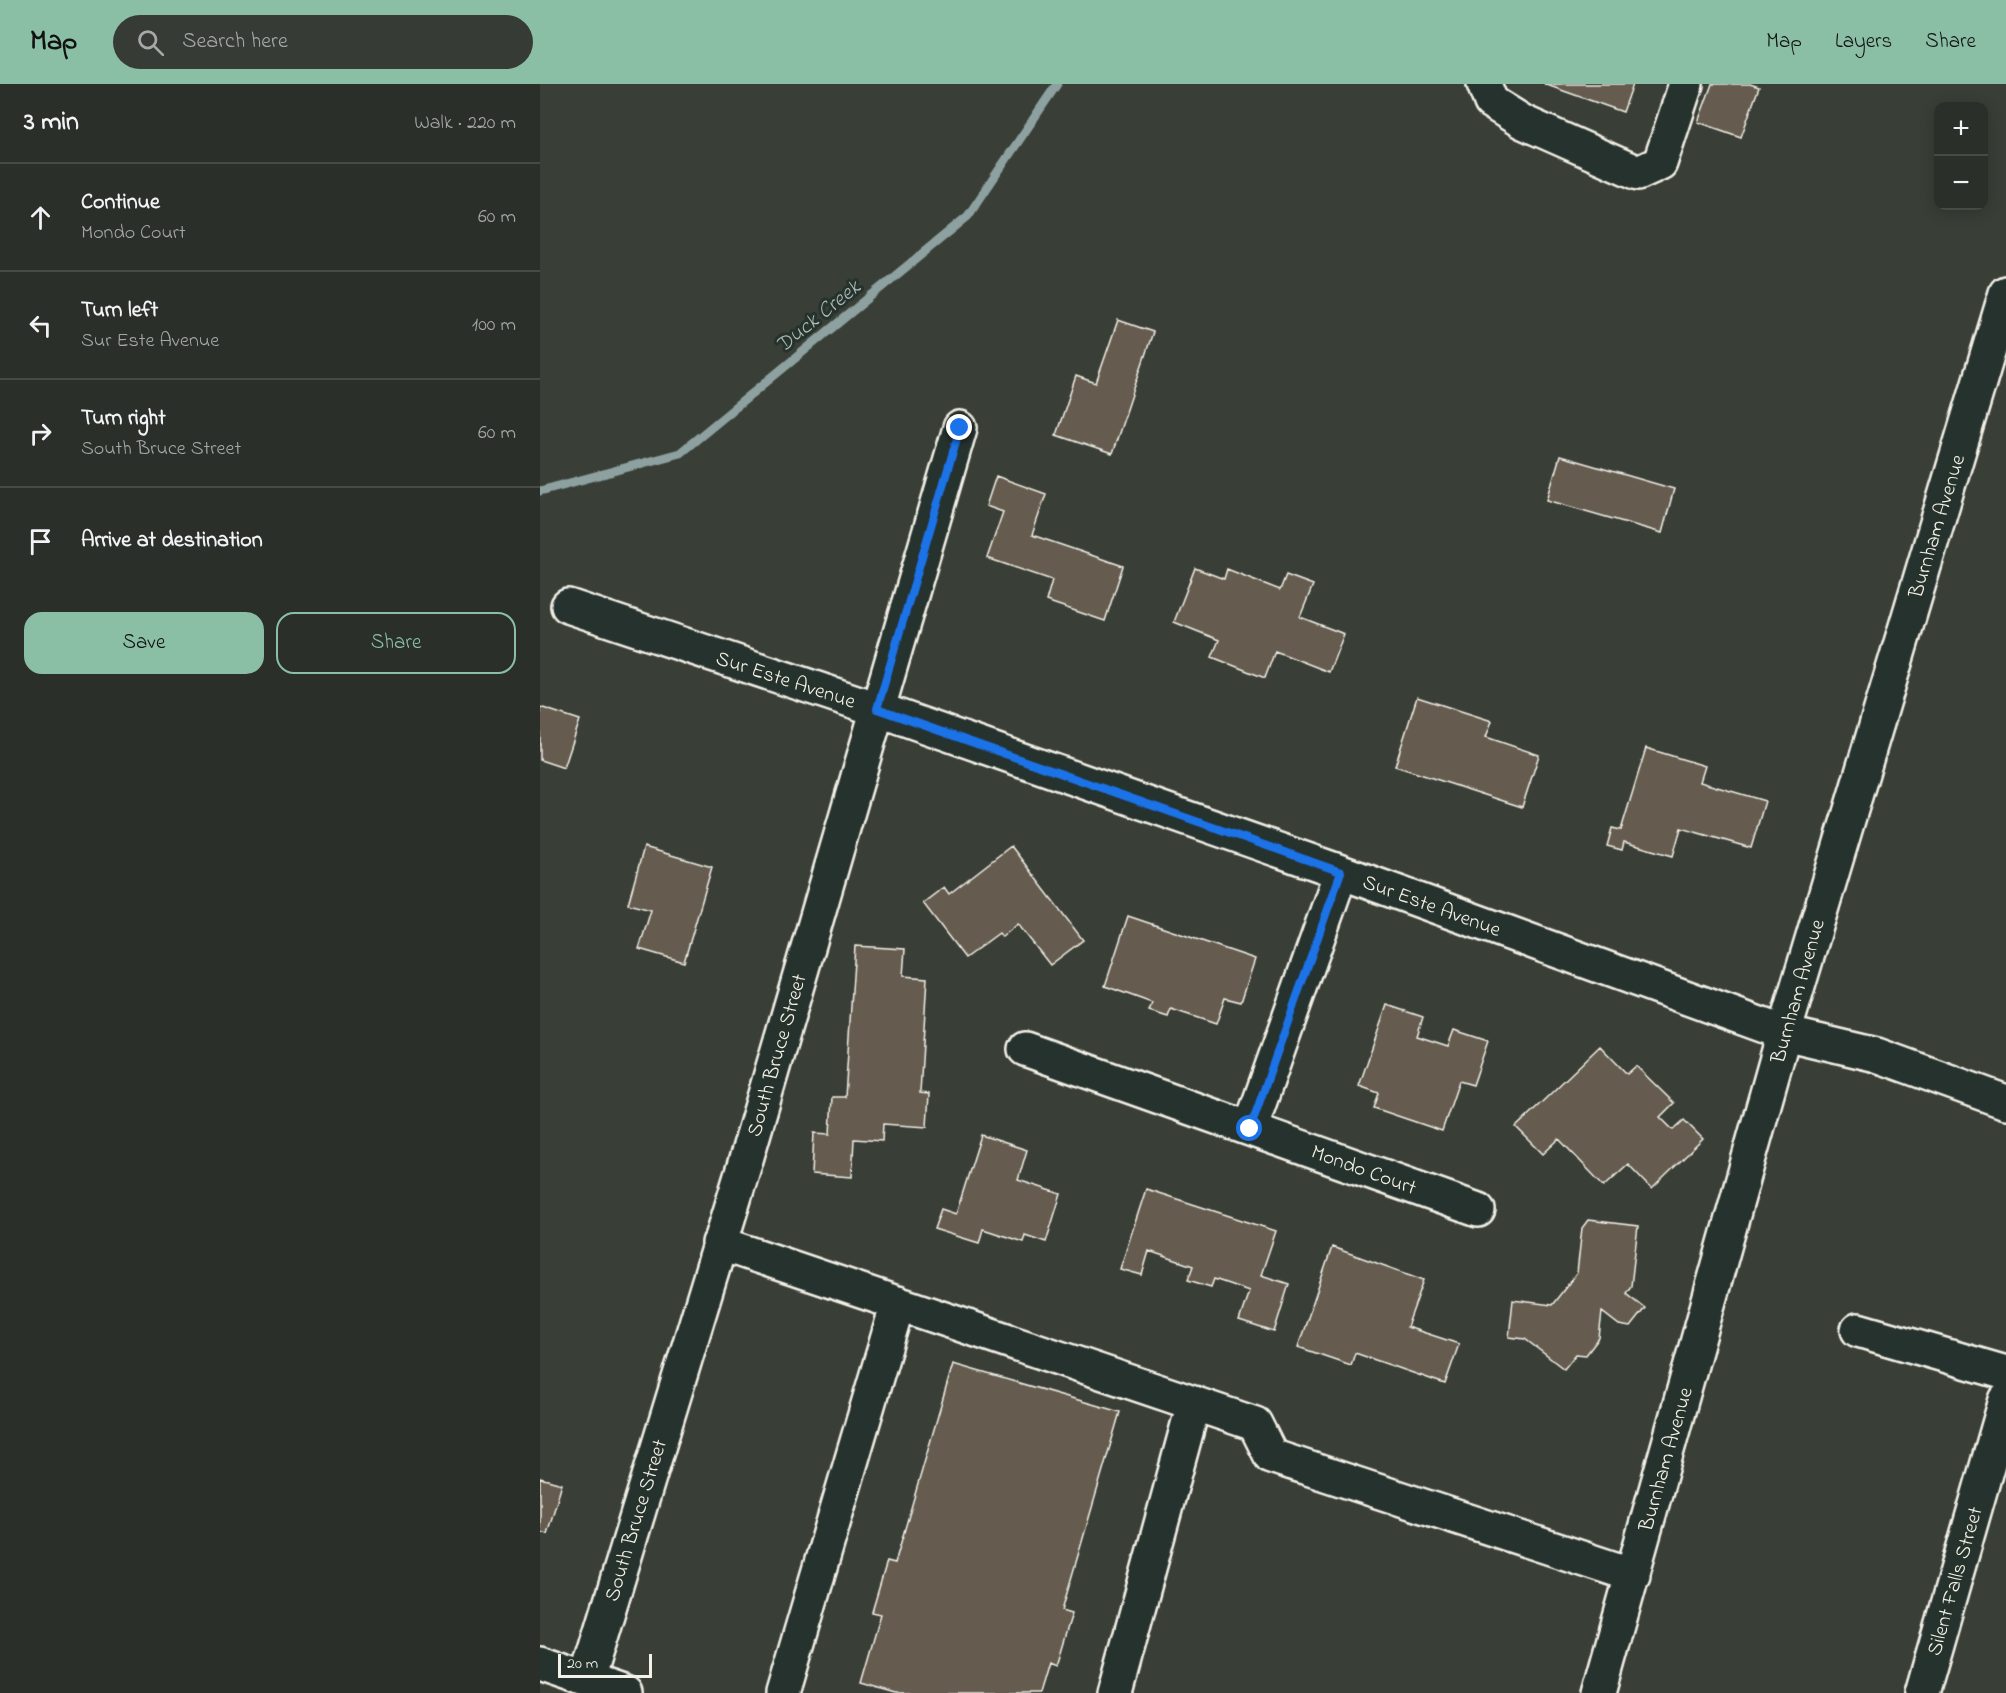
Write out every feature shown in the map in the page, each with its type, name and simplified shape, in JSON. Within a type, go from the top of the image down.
[{"type":"street","points":[[1485,84],[1491,102],[1523,122],[1638,173],[1660,163],[1686,84]]},
{"type":"street","name":"Burnham Avenue","points":[[1599,1693],[1784,1033],[2006,293]]},
{"type":"street","name":"South Bruce Street","points":[[587,1680],[745,1163],[960,428]]},
{"type":"street","name":"Sur Este Avenue","points":[[568,606],[877,709],[1341,872],[1784,1033],[1877,1055],[2006,1102]]},
{"type":"street","points":[[1250,1129],[1341,872]]},
{"type":"street","name":"Mondo Court","points":[[1024,1049],[1478,1210]]},
{"type":"street","points":[[719,1243],[1255,1424],[1271,1456],[1633,1575]]},
{"type":"street","points":[[783,1693],[898,1303]]},
{"type":"street","points":[[1858,1329],[2006,1373]]},
{"type":"street","name":"Silent Falls Street","points":[[1922,1693],[2006,1400]]},
{"type":"street","points":[[1115,1693],[1194,1403]]},
{"type":"street","points":[[540,1664],[626,1693]]},
{"type":"building","points":[[1544,84],[1633,84],[1623,112]]},
{"type":"building","points":[[1712,84],[1750,84],[1759,87],[1741,137],[1698,122]]},
{"type":"building","points":[[1118,320],[1153,332],[1112,454],[1056,435],[1076,376],[1096,383]]},
{"type":"building","points":[[1560,456],[1674,489],[1662,533],[1547,500]]},
{"type":"building","points":[[996,476],[1046,494],[1032,535],[1123,566],[1105,621],[1046,601],[1052,580],[987,558],[1003,512],[986,506]]},
{"type":"building","points":[[1195,568],[1224,579],[1227,569],[1280,590],[1286,575],[1313,585],[1300,617],[1344,634],[1329,672],[1275,651],[1265,678],[1212,657],[1219,640],[1174,622]]},
{"type":"building","points":[[1417,697],[1492,721],[1486,737],[1539,755],[1522,807],[1395,766]]},
{"type":"building","points":[[540,707],[580,720],[564,768],[540,760]]},
{"type":"building","points":[[1646,748],[1705,766],[1700,782],[1765,801],[1751,848],[1681,828],[1673,856],[1624,842],[1622,850],[1607,846],[1612,828],[1621,830]]},
{"type":"building","points":[[1011,846],[1083,940],[1050,965],[1018,924],[1002,937],[999,933],[965,958],[923,903],[944,887],[949,894]]},
{"type":"building","points":[[644,847],[712,867],[684,962],[639,949],[651,910],[628,904]]},
{"type":"building","points":[[1128,916],[1255,959],[1241,1002],[1225,998],[1216,1024],[1171,1009],[1168,1017],[1149,1011],[1152,1003],[1105,986]]},
{"type":"building","points":[[855,946],[905,949],[903,976],[927,978],[920,1093],[929,1094],[927,1127],[883,1124],[882,1141],[854,1139],[852,1177],[812,1174],[814,1133],[830,1134],[832,1097],[845,1097]]},
{"type":"building","points":[[1387,1005],[1423,1017],[1417,1036],[1448,1046],[1454,1030],[1488,1041],[1473,1085],[1459,1081],[1442,1131],[1374,1108],[1379,1093],[1359,1086]]},
{"type":"building","points":[[1600,1046],[1627,1074],[1636,1066],[1674,1103],[1660,1117],[1673,1130],[1684,1120],[1703,1139],[1652,1189],[1628,1164],[1604,1186],[1559,1139],[1543,1154],[1516,1127]]},
{"type":"building","points":[[981,1135],[1027,1150],[1018,1180],[1061,1194],[1046,1242],[1025,1235],[1023,1242],[983,1229],[979,1243],[934,1229],[941,1209],[956,1214]]},
{"type":"building","points":[[1146,1189],[1276,1231],[1261,1275],[1289,1284],[1274,1332],[1239,1321],[1249,1291],[1214,1279],[1211,1287],[1188,1280],[1193,1266],[1149,1251],[1142,1275],[1120,1269]]},
{"type":"building","points":[[1588,1220],[1638,1226],[1631,1286],[1626,1293],[1645,1308],[1630,1327],[1619,1325],[1602,1312],[1599,1338],[1586,1355],[1576,1354],[1564,1369],[1525,1339],[1509,1337],[1513,1300],[1552,1305],[1577,1273],[1582,1228]]},
{"type":"building","points":[[1332,1247],[1424,1280],[1407,1327],[1459,1344],[1445,1384],[1355,1353],[1351,1365],[1298,1347]]},
{"type":"building","points":[[953,1364],[1120,1412],[1062,1610],[1072,1613],[1056,1666],[1048,1663],[1039,1693],[896,1693],[861,1683],[881,1614],[872,1612],[887,1561],[895,1563]]},
{"type":"building","points":[[540,1478],[562,1484],[547,1534],[540,1532]]},
{"type":"waterway","name":"Duck Creek","points":[[540,491],[680,453],[968,216],[1057,84]]},
{"type":"route","points":[[960,428],[877,709],[1341,872],[1250,1129]]}]
